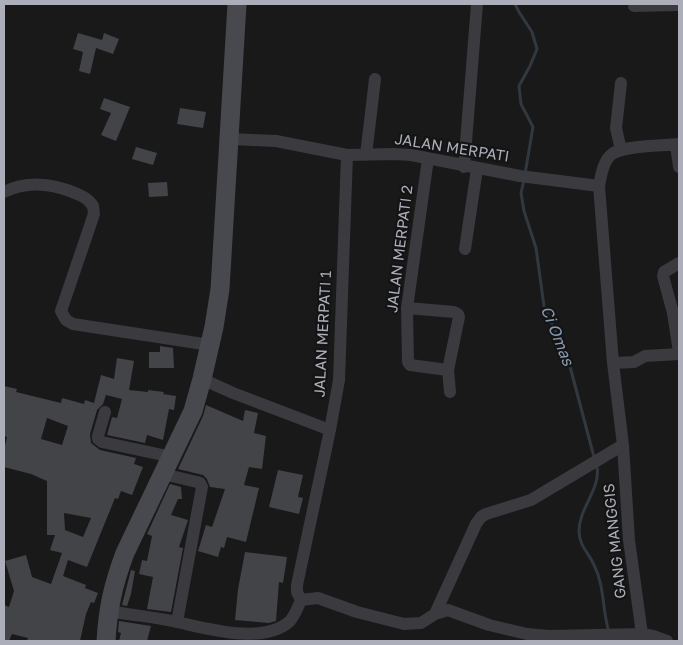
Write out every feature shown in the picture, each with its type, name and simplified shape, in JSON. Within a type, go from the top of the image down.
[{"type":"main road","points":[[106,641],[108,611],[118,573],[125,553],[193,411],[218,310],[229,139],[230,92],[237,4]]},
{"type":"street","points":[[464,166],[477,4]]},
{"type":"street","points":[[634,6],[679,5]]},
{"type":"street","points":[[366,155],[375,78]]},
{"type":"street","points":[[621,83],[616,128],[621,150]]},
{"type":"street","name":"JALAN MERPATI","points":[[229,139],[276,141],[347,155],[394,154],[520,176],[599,186]]},
{"type":"street","points":[[599,186],[606,162],[611,154],[621,150],[678,145],[679,167]]},
{"type":"street","name":"JALAN MERPATI 1","points":[[301,600],[297,592],[297,585],[330,430],[340,366],[347,155]]},
{"type":"street","name":"JALAN MERPATI 2","points":[[428,159],[407,308],[408,364],[448,370]]},
{"type":"street","points":[[465,249],[478,169]]},
{"type":"street","points":[[4,192],[12,188],[35,184],[55,185],[82,196],[94,206],[94,214],[61,311],[66,320],[73,324],[210,345]]},
{"type":"street","name":"GANG MANGGIS","points":[[599,186],[613,363],[623,445],[629,540],[642,634]]},
{"type":"street","points":[[613,363],[634,362],[645,356],[679,353],[673,313],[663,276],[664,272],[679,263]]},
{"type":"street","points":[[407,308],[454,312],[458,314],[459,317],[448,370],[450,392]]},
{"type":"street","points":[[202,379],[240,396],[330,430]]},
{"type":"street","points":[[105,412],[98,436],[102,442],[172,457]]},
{"type":"street","points":[[435,614],[476,524],[481,517],[531,500],[623,445]]},
{"type":"street","points":[[163,474],[197,482],[202,487],[177,622]]},
{"type":"street","points":[[108,611],[177,622],[218,637],[253,637],[273,633],[286,625],[291,620],[301,600],[318,598],[357,612],[404,624],[421,623],[435,614],[448,610],[489,625],[528,634],[549,636],[628,633],[653,636],[667,641]]},
{"type":"building","points":[[78,33],[102,40],[104,33],[119,39],[113,54],[96,48],[90,74],[79,71],[83,52],[73,49]]},
{"type":"building","points":[[104,98],[130,107],[116,141],[101,135],[111,113],[100,109]]},
{"type":"building","points":[[180,108],[206,112],[203,128],[177,124]]},
{"type":"building","points":[[136,147],[157,153],[153,165],[132,159]]},
{"type":"building","points":[[167,182],[168,196],[149,197],[148,183]]},
{"type":"building","points":[[160,346],[173,348],[174,368],[149,368],[149,352],[160,352]]},
{"type":"building","points":[[117,358],[134,361],[129,390],[164,392],[163,394],[176,396],[174,410],[169,409],[163,440],[147,435],[145,443],[107,435],[112,417],[117,418],[122,399],[106,395],[103,404],[97,410],[90,434],[91,443],[100,450],[136,458],[134,464],[143,467],[132,495],[121,491],[118,499],[115,498],[87,567],[68,560],[63,576],[86,585],[85,588],[98,593],[94,603],[91,602],[86,614],[80,641],[27,641],[28,638],[12,634],[9,641],[4,641],[4,605],[9,607],[14,591],[5,561],[26,555],[32,577],[51,584],[62,553],[50,550],[55,535],[47,535],[47,481],[31,474],[4,467],[4,450],[7,437],[4,436],[4,386],[17,389],[16,392],[61,403],[62,398],[84,404],[85,400],[94,403],[101,375],[114,379]],"holes":[[[47,418],[68,426],[62,445],[41,439]],[[64,513],[91,518],[83,537],[65,530]]]},
{"type":"building","points":[[206,405],[243,421],[245,410],[258,413],[254,433],[266,436],[262,469],[249,467],[244,485],[259,488],[246,542],[227,537],[224,548],[221,547],[218,557],[198,551],[206,525],[212,527],[225,489],[210,487],[203,475],[178,469],[203,416]]},
{"type":"building","points":[[278,470],[303,475],[298,497],[303,498],[299,514],[269,507]]},
{"type":"building","points":[[170,484],[181,487],[182,499],[178,499],[171,515],[188,520],[179,547],[183,548],[171,612],[147,609],[153,577],[139,574],[142,560],[147,561],[152,536],[147,534]]},
{"type":"building","points":[[245,552],[287,557],[283,583],[279,582],[276,621],[269,623],[235,620],[238,589]]},
{"type":"building","points":[[131,570],[135,571],[127,606],[122,605]]},
{"type":"building","points":[[119,621],[151,626],[147,641],[119,641],[121,633],[118,632]]},
{"type":"waterway","name":"Ci Omas","points":[[515,4],[532,32],[537,49],[519,86],[521,104],[533,127],[525,174]]},
{"type":"waterway","name":"Ci Omas","points":[[524,180],[521,193],[524,211],[536,248],[544,306],[568,359],[594,457]]},
{"type":"waterway","name":"Ci Omas","points":[[597,466],[596,483],[582,514],[579,536],[598,573],[609,632]]}]
